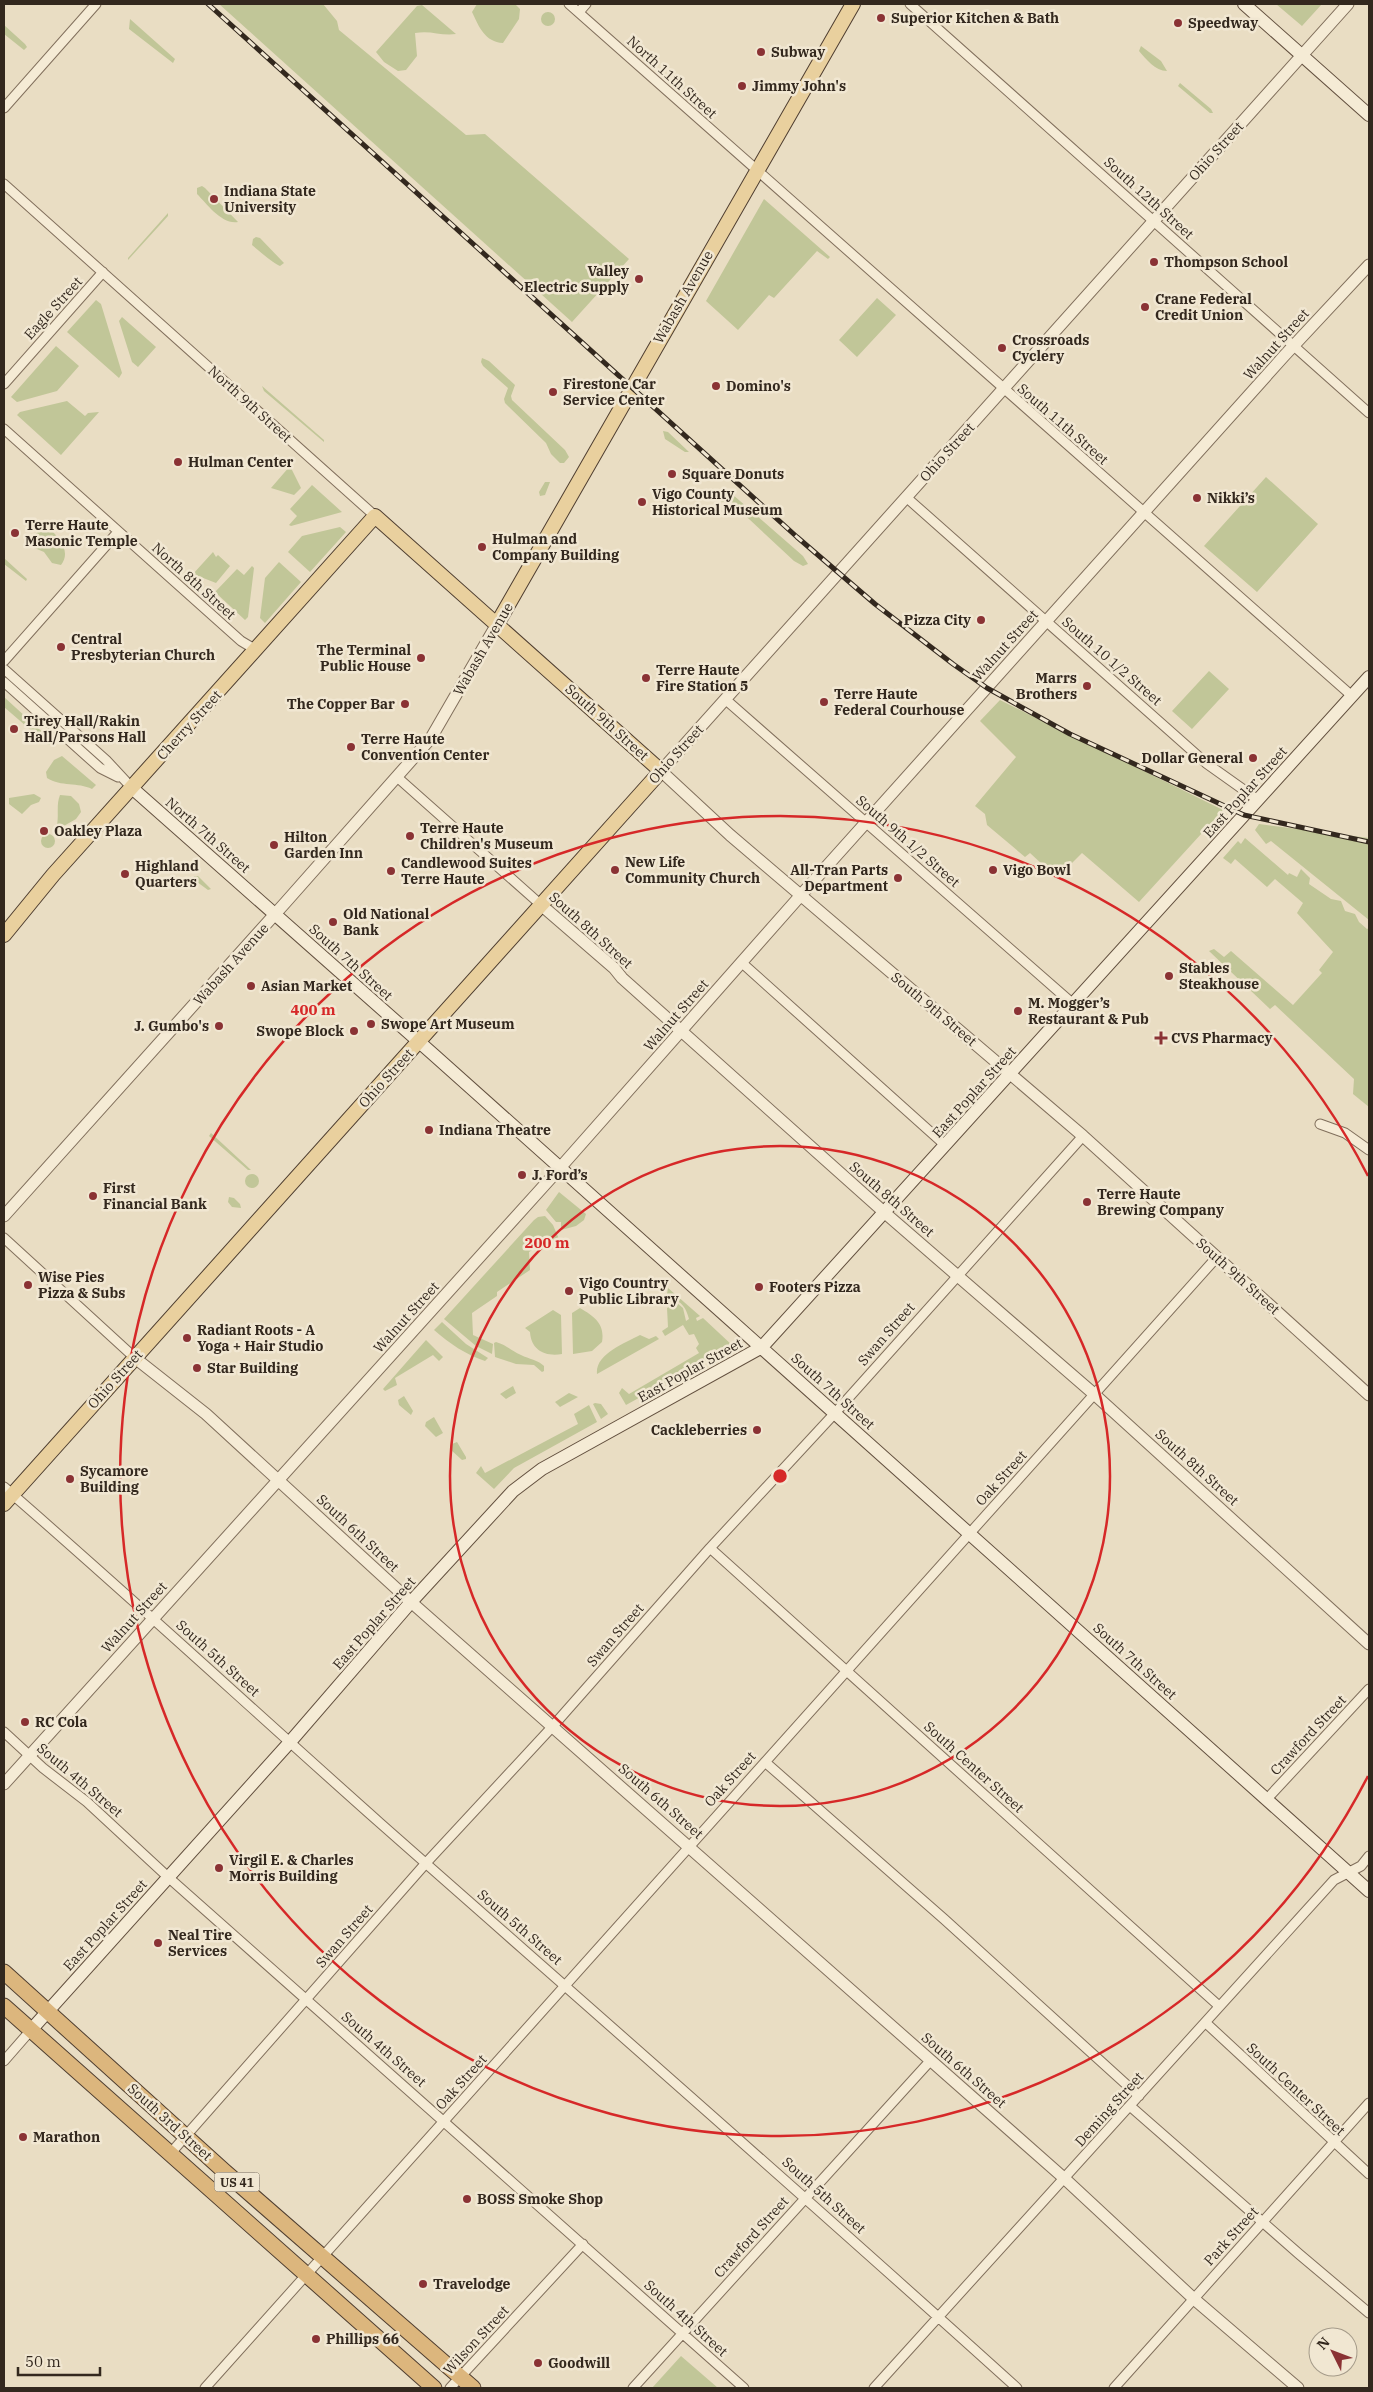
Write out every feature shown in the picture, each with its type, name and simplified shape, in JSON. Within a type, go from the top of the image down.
[{"type":"highway","name":"South 3rd Street","points":[[4,1972],[322,2258],[455,2383],[473,2388]]},
{"type":"highway","name":"South 3rd Street","points":[[4,2006],[169,2155],[434,2388]]},
{"type":"main road","name":"Wabash Avenue","points":[[497,624],[853,4]]},
{"type":"main road","points":[[1244,4],[1369,115]]},
{"type":"main road","name":"North 9th Street","points":[[375,516],[497,624]]},
{"type":"main road","name":"Cherry Street","points":[[4,935],[53,875],[375,516]]},
{"type":"main road","name":"South 9th Street","points":[[497,624],[661,771]]},
{"type":"main road","name":"East Poplar Street","points":[[31,2030],[290,1742],[411,1602],[513,1491],[526,1480],[762,1347],[1369,677]]},
{"type":"main road","name":"Ohio Street","points":[[7,1495],[135,1358],[661,771]]},
{"type":"main road","name":"North 7th Street","points":[[132,788],[276,914]]},
{"type":"main road","name":"South 7th Street","points":[[276,914],[559,1169],[762,1347],[1369,1891]]},
{"type":"street","points":[[4,108],[96,4]]},
{"type":"street","name":"North 11th Street","points":[[569,4],[757,171]]},
{"type":"street","points":[[579,12],[586,4]]},
{"type":"street","name":"South 12th Street","points":[[910,4],[1369,413]]},
{"type":"street","name":"Ohio Street","points":[[661,771],[1348,4]]},
{"type":"street","name":"South 11th Street","points":[[757,171],[1352,696]]},
{"type":"street","name":"North 9th Street","points":[[4,184],[375,516]]},
{"type":"street","name":"Walnut Street","points":[[4,1784],[559,1169],[1046,621],[1369,264]]},
{"type":"street","name":"Eagle Street","points":[[4,384],[103,272]]},
{"type":"street","name":"North 8th Street","points":[[4,429],[241,641],[256,650]]},
{"type":"street","name":"South 10 1/2 Street","points":[[906,497],[1206,763],[1258,800]]},
{"type":"street","points":[[4,661],[118,532]]},
{"type":"street","name":"Wabash Avenue","points":[[4,1216],[276,914],[437,729],[497,624]]},
{"type":"street","name":"North 7th Street","points":[[4,669],[106,760],[132,788]]},
{"type":"street","name":"North 7th Street","points":[[4,682],[100,768],[121,778]]},
{"type":"street","name":"South 9th 1/2 Street","points":[[725,699],[1073,1004]]},
{"type":"street","name":"South 9th Street","points":[[661,771],[730,835],[1083,1136],[1369,1395]]},
{"type":"street","name":"South 8th Street","points":[[397,777],[614,968],[622,978],[680,1032],[1094,1394],[1369,1644]]},
{"type":"street","points":[[741,962],[945,1145]]},
{"type":"street","points":[[1320,1124],[1345,1132],[1369,1150]]},
{"type":"street","name":"Swan Street","points":[[169,2155],[426,1863],[553,1726],[710,1548],[835,1413],[957,1274],[1083,1136]]},
{"type":"street","name":"South 6th Street","points":[[4,1238],[135,1358],[206,1414],[411,1602],[1065,2178],[1194,2299],[1298,2388]]},
{"type":"street","name":"Oak Street","points":[[205,2388],[1217,1257]]},
{"type":"street","name":"South 5th Street","points":[[7,1495],[153,1618],[426,1863],[806,2197],[1017,2388]]},
{"type":"street","name":"South Center Street","points":[[710,1548],[1219,2006]]},
{"type":"street","name":"Crawford Street","points":[[1266,1800],[1369,1689]]},
{"type":"street","name":"South 4th Street","points":[[4,1732],[87,1802],[168,1877],[744,2388]]},
{"type":"street","points":[[765,1762],[944,1919],[1140,2096]]},
{"type":"street","name":"Deming Street","points":[[874,2388],[1334,1880],[1361,1866],[1369,1856]]},
{"type":"street","name":"South Center Street","points":[[1206,2023],[1369,2174]]},
{"type":"street","name":"East Poplar Street","points":[[4,2061],[31,2030]]},
{"type":"street","name":"Crawford Street","points":[[633,2388],[931,2060]]},
{"type":"street","name":"Park Street","points":[[1114,2388],[1369,2103]]},
{"type":"street","points":[[1130,2106],[1369,2313]]},
{"type":"street","name":"Wilson Street","points":[[455,2383],[583,2244]]},
{"type":"green space","points":[[219,4],[323,4],[337,21],[339,30],[466,135],[485,134],[629,259],[572,322]]},
{"type":"green space","points":[[477,4],[515,4],[520,9],[519,19],[503,43],[492,40],[483,33],[472,12]]},
{"type":"green space","points":[[1276,4],[1322,4],[1302,26]]},
{"type":"green space","points":[[422,5],[456,34],[415,33],[417,56],[406,70],[398,71],[384,62],[376,52],[417,6]]},
{"type":"green space","points":[[548,12],[553,14],[555,19],[553,24],[548,26],[543,24],[541,19],[543,14]]},
{"type":"green space","points":[[130,19],[175,59],[173,63],[129,29]]},
{"type":"green space","points":[[4,25],[25,44],[27,47],[24,50],[4,34]]},
{"type":"green space","points":[[1141,46],[1161,61],[1167,71],[1155,67],[1148,61],[1139,51]]},
{"type":"green space","points":[[1180,83],[1211,109],[1213,113],[1210,113],[1178,86]]},
{"type":"green space","points":[[202,186],[238,222],[226,220],[210,208],[197,194],[197,188]]},
{"type":"green space","points":[[764,199],[830,257],[828,259],[817,251],[774,298],[769,295],[738,330],[706,301]]},
{"type":"green space","points":[[168,213],[168,216],[128,260],[128,258]]},
{"type":"green space","points":[[256,237],[260,238],[284,263],[280,266],[277,265],[252,245],[253,239]]},
{"type":"green space","points":[[877,298],[896,315],[857,357],[839,340]]},
{"type":"green space","points":[[96,300],[101,304],[122,373],[119,378],[67,332]]},
{"type":"green space","points":[[122,317],[156,347],[138,367],[132,362],[119,321]]},
{"type":"green space","points":[[56,346],[79,366],[57,391],[17,402],[11,397]]},
{"type":"green space","points":[[482,358],[489,361],[515,385],[511,396],[512,400],[565,450],[569,457],[564,463],[560,463],[551,454],[546,443],[505,403],[504,399],[508,388],[483,366]]},
{"type":"green space","points":[[262,386],[324,440],[324,442],[264,391]]},
{"type":"green space","points":[[67,401],[85,416],[88,413],[99,412],[61,455],[17,415],[20,412]]},
{"type":"green space","points":[[663,431],[668,432],[689,452],[685,452],[665,439]]},
{"type":"green space","points":[[290,466],[301,488],[294,495],[271,488]]},
{"type":"green space","points":[[1266,477],[1318,524],[1257,592],[1204,546]]},
{"type":"green space","points":[[545,482],[550,482],[545,495],[540,496],[539,492]]},
{"type":"green space","points":[[312,485],[342,512],[289,525],[297,516],[290,509]]},
{"type":"green space","points":[[723,492],[732,494],[803,556],[808,564],[803,566],[794,561],[734,505],[720,501],[718,498]]},
{"type":"green space","points":[[48,526],[64,549],[64,560],[61,565],[52,563],[44,552],[32,547],[36,534]]},
{"type":"green space","points":[[340,527],[346,532],[310,572],[288,552],[302,536]]},
{"type":"green space","points":[[213,552],[216,557],[218,555],[230,566],[216,583],[193,574]]},
{"type":"green space","points":[[4,558],[27,579],[26,581],[4,564]]},
{"type":"green space","points":[[279,562],[301,582],[265,623],[260,618],[265,578]]},
{"type":"green space","points":[[252,566],[254,568],[248,617],[245,620],[215,592],[237,569],[244,575]]},
{"type":"green space","points":[[1209,671],[1229,689],[1192,729],[1172,711]]},
{"type":"green space","points":[[4,697],[50,739],[52,744],[48,745],[4,707]]},
{"type":"green space","points":[[1000,700],[1223,810],[1139,902],[1082,853],[1057,878],[1030,853],[1025,857],[987,825],[985,814],[975,806],[1016,757],[980,721]]},
{"type":"green space","points":[[62,756],[96,785],[92,789],[58,783],[47,778],[46,772],[54,760]]},
{"type":"green space","points":[[34,794],[41,798],[39,802],[31,805],[22,814],[9,804],[9,798]]},
{"type":"green space","points":[[60,795],[71,796],[79,804],[81,812],[76,819],[62,827],[57,825]]},
{"type":"green space","points":[[1259,824],[1369,838],[1369,920],[1271,841],[1266,844],[1255,830]]},
{"type":"green space","points":[[45,834],[51,834],[55,841],[51,848],[45,848],[41,844],[41,838]]},
{"type":"green space","points":[[1245,838],[1288,875],[1289,873],[1297,877],[1301,869],[1310,878],[1309,884],[1331,899],[1341,901],[1345,911],[1355,914],[1359,922],[1367,929],[1369,928],[1369,1107],[1353,1094],[1354,1079],[1275,1005],[1270,1009],[1209,951],[1214,949],[1224,957],[1231,951],[1293,1005],[1322,973],[1319,970],[1333,952],[1297,913],[1303,903],[1275,879],[1267,887],[1235,859],[1231,864],[1223,858],[1238,841],[1241,844]]},
{"type":"green space","points":[[194,876],[198,876],[211,889],[208,890],[193,879]]},
{"type":"green space","points":[[211,1133],[251,1170],[248,1170],[209,1136]]},
{"type":"green space","points":[[249,1174],[255,1174],[259,1181],[255,1188],[249,1188],[245,1184],[245,1178]]},
{"type":"green space","points":[[559,1192],[586,1214],[584,1220],[576,1226],[561,1230],[561,1222],[556,1222],[546,1210]]},
{"type":"green space","points":[[229,1197],[234,1198],[241,1208],[232,1207],[228,1202]]},
{"type":"green space","points":[[545,1216],[553,1225],[559,1239],[556,1242],[551,1239],[529,1252],[530,1270],[497,1292],[497,1296],[472,1313],[473,1335],[493,1344],[492,1354],[476,1346],[444,1319],[534,1220]]},
{"type":"green space","points":[[668,1288],[700,1316],[696,1318],[697,1321],[703,1318],[733,1346],[626,1405],[619,1393],[622,1388],[629,1394],[699,1353],[696,1348],[699,1344],[694,1334],[689,1335],[683,1325],[665,1336],[662,1331],[668,1327],[667,1308],[677,1303],[683,1308],[686,1321],[689,1319],[683,1306],[678,1301],[671,1299],[667,1294]]},
{"type":"green space","points":[[580,1308],[598,1322],[603,1336],[602,1342],[592,1351],[573,1354],[572,1313]]},
{"type":"green space","points":[[553,1310],[561,1315],[562,1354],[556,1355],[545,1353],[536,1348],[530,1332],[525,1328]]},
{"type":"green space","points":[[442,1322],[466,1344],[488,1358],[485,1361],[464,1352],[446,1340],[434,1330]]},
{"type":"green space","points":[[640,1335],[649,1339],[656,1336],[659,1339],[597,1374],[598,1367],[606,1355]]},
{"type":"green space","points":[[426,1340],[443,1357],[439,1361],[433,1355],[395,1378],[397,1385],[385,1391],[383,1389]]},
{"type":"green space","points":[[496,1342],[539,1362],[544,1366],[544,1371],[542,1372],[534,1365],[516,1364],[495,1357],[494,1343]]},
{"type":"green space","points":[[513,1386],[516,1393],[506,1399],[500,1394]]},
{"type":"green space","points":[[569,1393],[578,1397],[560,1407],[555,1402]]},
{"type":"green space","points":[[404,1396],[413,1411],[411,1415],[399,1405],[398,1400]]},
{"type":"green space","points":[[593,1404],[601,1404],[608,1414],[601,1419]]},
{"type":"green space","points":[[589,1405],[597,1422],[514,1468],[494,1489],[476,1473],[481,1466],[485,1473],[578,1424],[574,1414]]},
{"type":"green space","points":[[434,1417],[443,1433],[436,1437],[425,1426],[426,1422]]},
{"type":"green space","points":[[457,1442],[466,1459],[462,1460],[451,1450],[452,1444]]},
{"type":"green space","points":[[681,2356],[718,2388],[652,2388]]},
{"type":"railway","points":[[208,4],[797,537],[875,604],[953,664],[987,688],[1070,734],[1244,815],[1369,842]]},
{"type":"place","name":"Superior Kitchen & Bath","points":[[881,18]]},
{"type":"place","name":"Speedway","points":[[1178,23]]},
{"type":"place","name":"Subway","points":[[761,52]]},
{"type":"place","name":"Jimmy John's","points":[[742,86]]},
{"type":"place","name":"Indiana State University","points":[[214,199]]},
{"type":"place","name":"Thompson School","points":[[1154,262]]},
{"type":"place","name":"Valley Electric Supply","points":[[639,279]]},
{"type":"place","name":"Crane Federal Credit Union","points":[[1145,307]]},
{"type":"place","name":"Crossroads Cyclery","points":[[1002,348]]},
{"type":"place","name":"Domino's","points":[[716,386]]},
{"type":"place","name":"Firestone Car Service Center","points":[[553,392]]},
{"type":"place","name":"Hulman Center","points":[[178,462]]},
{"type":"place","name":"Square Donuts","points":[[672,474]]},
{"type":"place","name":"Nikki’s","points":[[1197,498]]},
{"type":"place","name":"Vigo County Historical Museum","points":[[642,502]]},
{"type":"place","name":"Terre Haute Masonic Temple","points":[[15,533]]},
{"type":"place","name":"Hulman and Company Building","points":[[482,547]]},
{"type":"place","name":"Pizza City","points":[[981,620]]},
{"type":"place","name":"Central Presbyterian Church","points":[[61,647]]},
{"type":"place","name":"The Terminal Public House","points":[[421,658]]},
{"type":"place","name":"Terre Haute Fire Station 5","points":[[646,678]]},
{"type":"place","name":"Marrs Brothers","points":[[1087,686]]},
{"type":"place","name":"Terre Haute Federal Courhouse","points":[[824,702]]},
{"type":"place","name":"The Copper Bar","points":[[405,704]]},
{"type":"place","name":"Tirey Hall/Rakin Hall/Parsons Hall","points":[[14,729]]},
{"type":"place","name":"Terre Haute Convention Center","points":[[351,747]]},
{"type":"place","name":"Dollar General","points":[[1253,758]]},
{"type":"place","name":"Oakley Plaza","points":[[44,831]]},
{"type":"place","name":"Terre Haute Children's Museum","points":[[410,836]]},
{"type":"place","name":"Hilton Garden Inn","points":[[274,845]]},
{"type":"place","name":"New Life Community Church","points":[[615,870]]},
{"type":"place","name":"Vigo Bowl","points":[[993,870]]},
{"type":"place","name":"Candlewood Suites Terre Haute","points":[[391,871]]},
{"type":"place","name":"Highland Quarters","points":[[125,874]]},
{"type":"place","name":"All-Tran Parts Department","points":[[898,878]]},
{"type":"place","name":"Old National Bank","points":[[333,922]]},
{"type":"place","name":"Stables Steakhouse","points":[[1169,976]]},
{"type":"place","name":"Asian Market","points":[[251,986]]},
{"type":"place","name":"M. Mogger’s Restaurant & Pub","points":[[1018,1011]]},
{"type":"place","name":"Swope Art Museum","points":[[371,1024]]},
{"type":"place","name":"J. Gumbo's","points":[[219,1026]]},
{"type":"place","name":"Swope Block","points":[[354,1031]]},
{"type":"place","name":"CVS Pharmacy","points":[[1161,1038]]},
{"type":"place","name":"Indiana Theatre","points":[[429,1130]]},
{"type":"place","name":"J. Ford’s","points":[[522,1175]]},
{"type":"place","name":"First Financial Bank","points":[[93,1196]]},
{"type":"place","name":"Terre Haute Brewing Company","points":[[1087,1202]]},
{"type":"place","name":"Wise Pies Pizza & Subs","points":[[28,1285]]},
{"type":"place","name":"Footers Pizza","points":[[759,1287]]},
{"type":"place","name":"Vigo Country Public Library","points":[[569,1291]]},
{"type":"place","name":"Radiant Roots - A Yoga + Hair Studio","points":[[187,1338]]},
{"type":"place","name":"Star Building","points":[[197,1368]]},
{"type":"place","name":"Cackleberries","points":[[757,1430]]},
{"type":"place","name":"Sycamore Building","points":[[70,1479]]},
{"type":"place","name":"RC Cola","points":[[25,1722]]},
{"type":"place","name":"Virgil E. & Charles Morris Building","points":[[219,1868]]},
{"type":"place","name":"Neal Tire Services","points":[[158,1943]]},
{"type":"place","name":"Marathon","points":[[23,2137]]},
{"type":"place","name":"BOSS Smoke Shop","points":[[467,2199]]},
{"type":"place","name":"Travelodge","points":[[423,2284]]},
{"type":"place","name":"Phillips 66","points":[[316,2339]]},
{"type":"place","name":"Goodwill","points":[[538,2363]]}]
